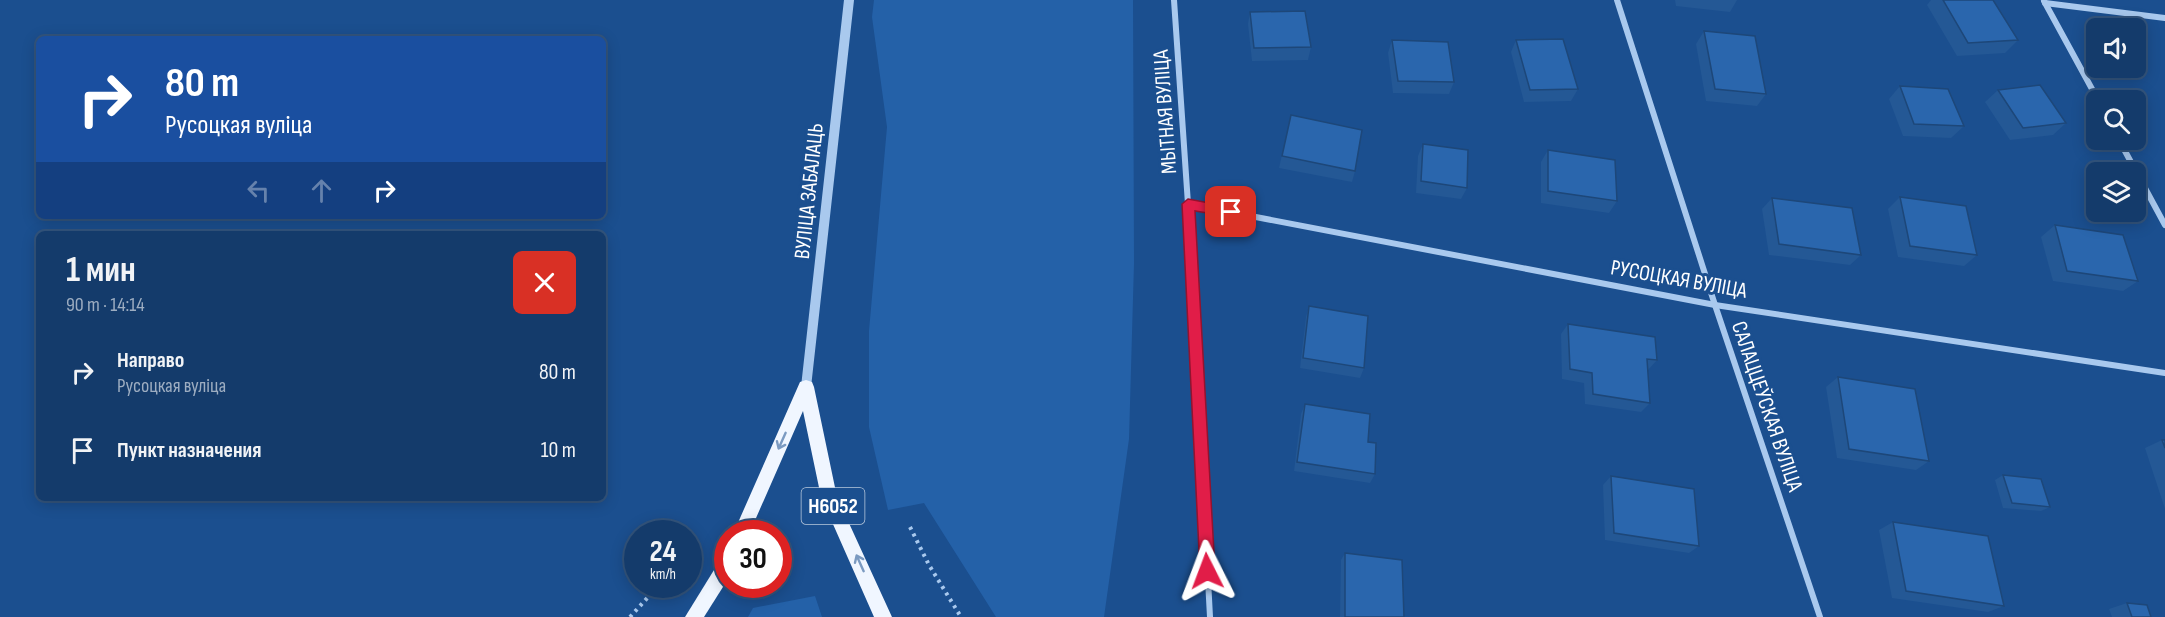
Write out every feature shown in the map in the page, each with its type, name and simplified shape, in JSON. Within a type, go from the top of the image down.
[{"type":"main road","name":"Н6052","points":[[747,520],[806,387]]},
{"type":"main road","name":"Н6052","points":[[806,387],[829,498],[883,617]]},
{"type":"main road","points":[[694,617],[714,585]]},
{"type":"street","name":"ВУЛІЦА ЗАБАЛАЦЬ","points":[[806,387],[849,0]]},
{"type":"street","name":"МЫТНАЯ ВУЛІЦА","points":[[1174,0],[1188,204],[1210,617]]},
{"type":"street","name":"САЛАЦЦЕЎСКАЯ ВУЛІЦА","points":[[1617,0],[1715,305],[1820,617]]},
{"type":"street","points":[[2045,1],[2165,18]]},
{"type":"street","points":[[2045,1],[2093,90]]},
{"type":"street","points":[[2124,150],[2165,225]]},
{"type":"street","name":"РУСОЦКАЯ ВУЛІЦА","points":[[1188,204],[1715,305],[2165,373]]},
{"type":"path","points":[[910,527],[929,565],[961,617]]},
{"type":"path","points":[[630,617],[647,598]]},
{"type":"shaded area","points":[[874,0],[1133,0],[1134,263],[1129,439],[1104,617],[996,617],[924,503],[888,510],[869,427],[869,331],[887,127],[872,17]]},
{"type":"shaded area","points":[[815,596],[822,617],[748,617],[753,608]]},
{"type":"building","points":[[1943,0],[1993,0],[2018,40],[1968,43]]},
{"type":"building","points":[[1305,11],[1311,47],[1254,48],[1250,12]]},
{"type":"building","points":[[1704,31],[1755,36],[1766,94],[1715,89]]},
{"type":"building","points":[[1563,39],[1578,89],[1530,90],[1516,40]]},
{"type":"building","points":[[1392,40],[1448,42],[1454,82],[1398,81]]},
{"type":"building","points":[[2040,85],[2066,123],[2023,128],[1998,90]]},
{"type":"building","points":[[1900,86],[1948,89],[1964,126],[1914,124]]},
{"type":"building","points":[[1291,115],[1362,130],[1355,171],[1282,156]]},
{"type":"building","points":[[1423,144],[1468,150],[1467,188],[1421,181]]},
{"type":"building","points":[[1548,150],[1615,160],[1617,201],[1548,191]]},
{"type":"building","points":[[1900,197],[1966,206],[1977,255],[1910,246]]},
{"type":"building","points":[[1772,198],[1852,208],[1861,255],[1779,244]]},
{"type":"building","points":[[2055,225],[2123,235],[2138,281],[2067,271]]},
{"type":"building","points":[[1309,306],[1368,316],[1364,368],[1303,358]]},
{"type":"building","points":[[1568,324],[1655,337],[1657,360],[1647,359],[1650,403],[1593,394],[1592,373],[1570,369]]},
{"type":"building","points":[[1838,377],[1915,389],[1929,461],[1849,449]]},
{"type":"building","points":[[1305,404],[1370,414],[1368,442],[1376,443],[1375,474],[1297,462]]},
{"type":"building","points":[[2003,475],[2041,479],[2050,507],[2012,503]]},
{"type":"building","points":[[1611,476],[1694,489],[1699,546],[1614,533]]},
{"type":"building","points":[[1893,522],[1988,536],[2004,606],[1906,591]]},
{"type":"building","points":[[1345,553],[1402,560],[1404,617],[1345,617]]},
{"type":"building","points":[[2127,603],[2147,605],[2151,617],[2132,617]]},
{"type":"route","points":[[1207,571],[1188,204],[1231,212]]}]
